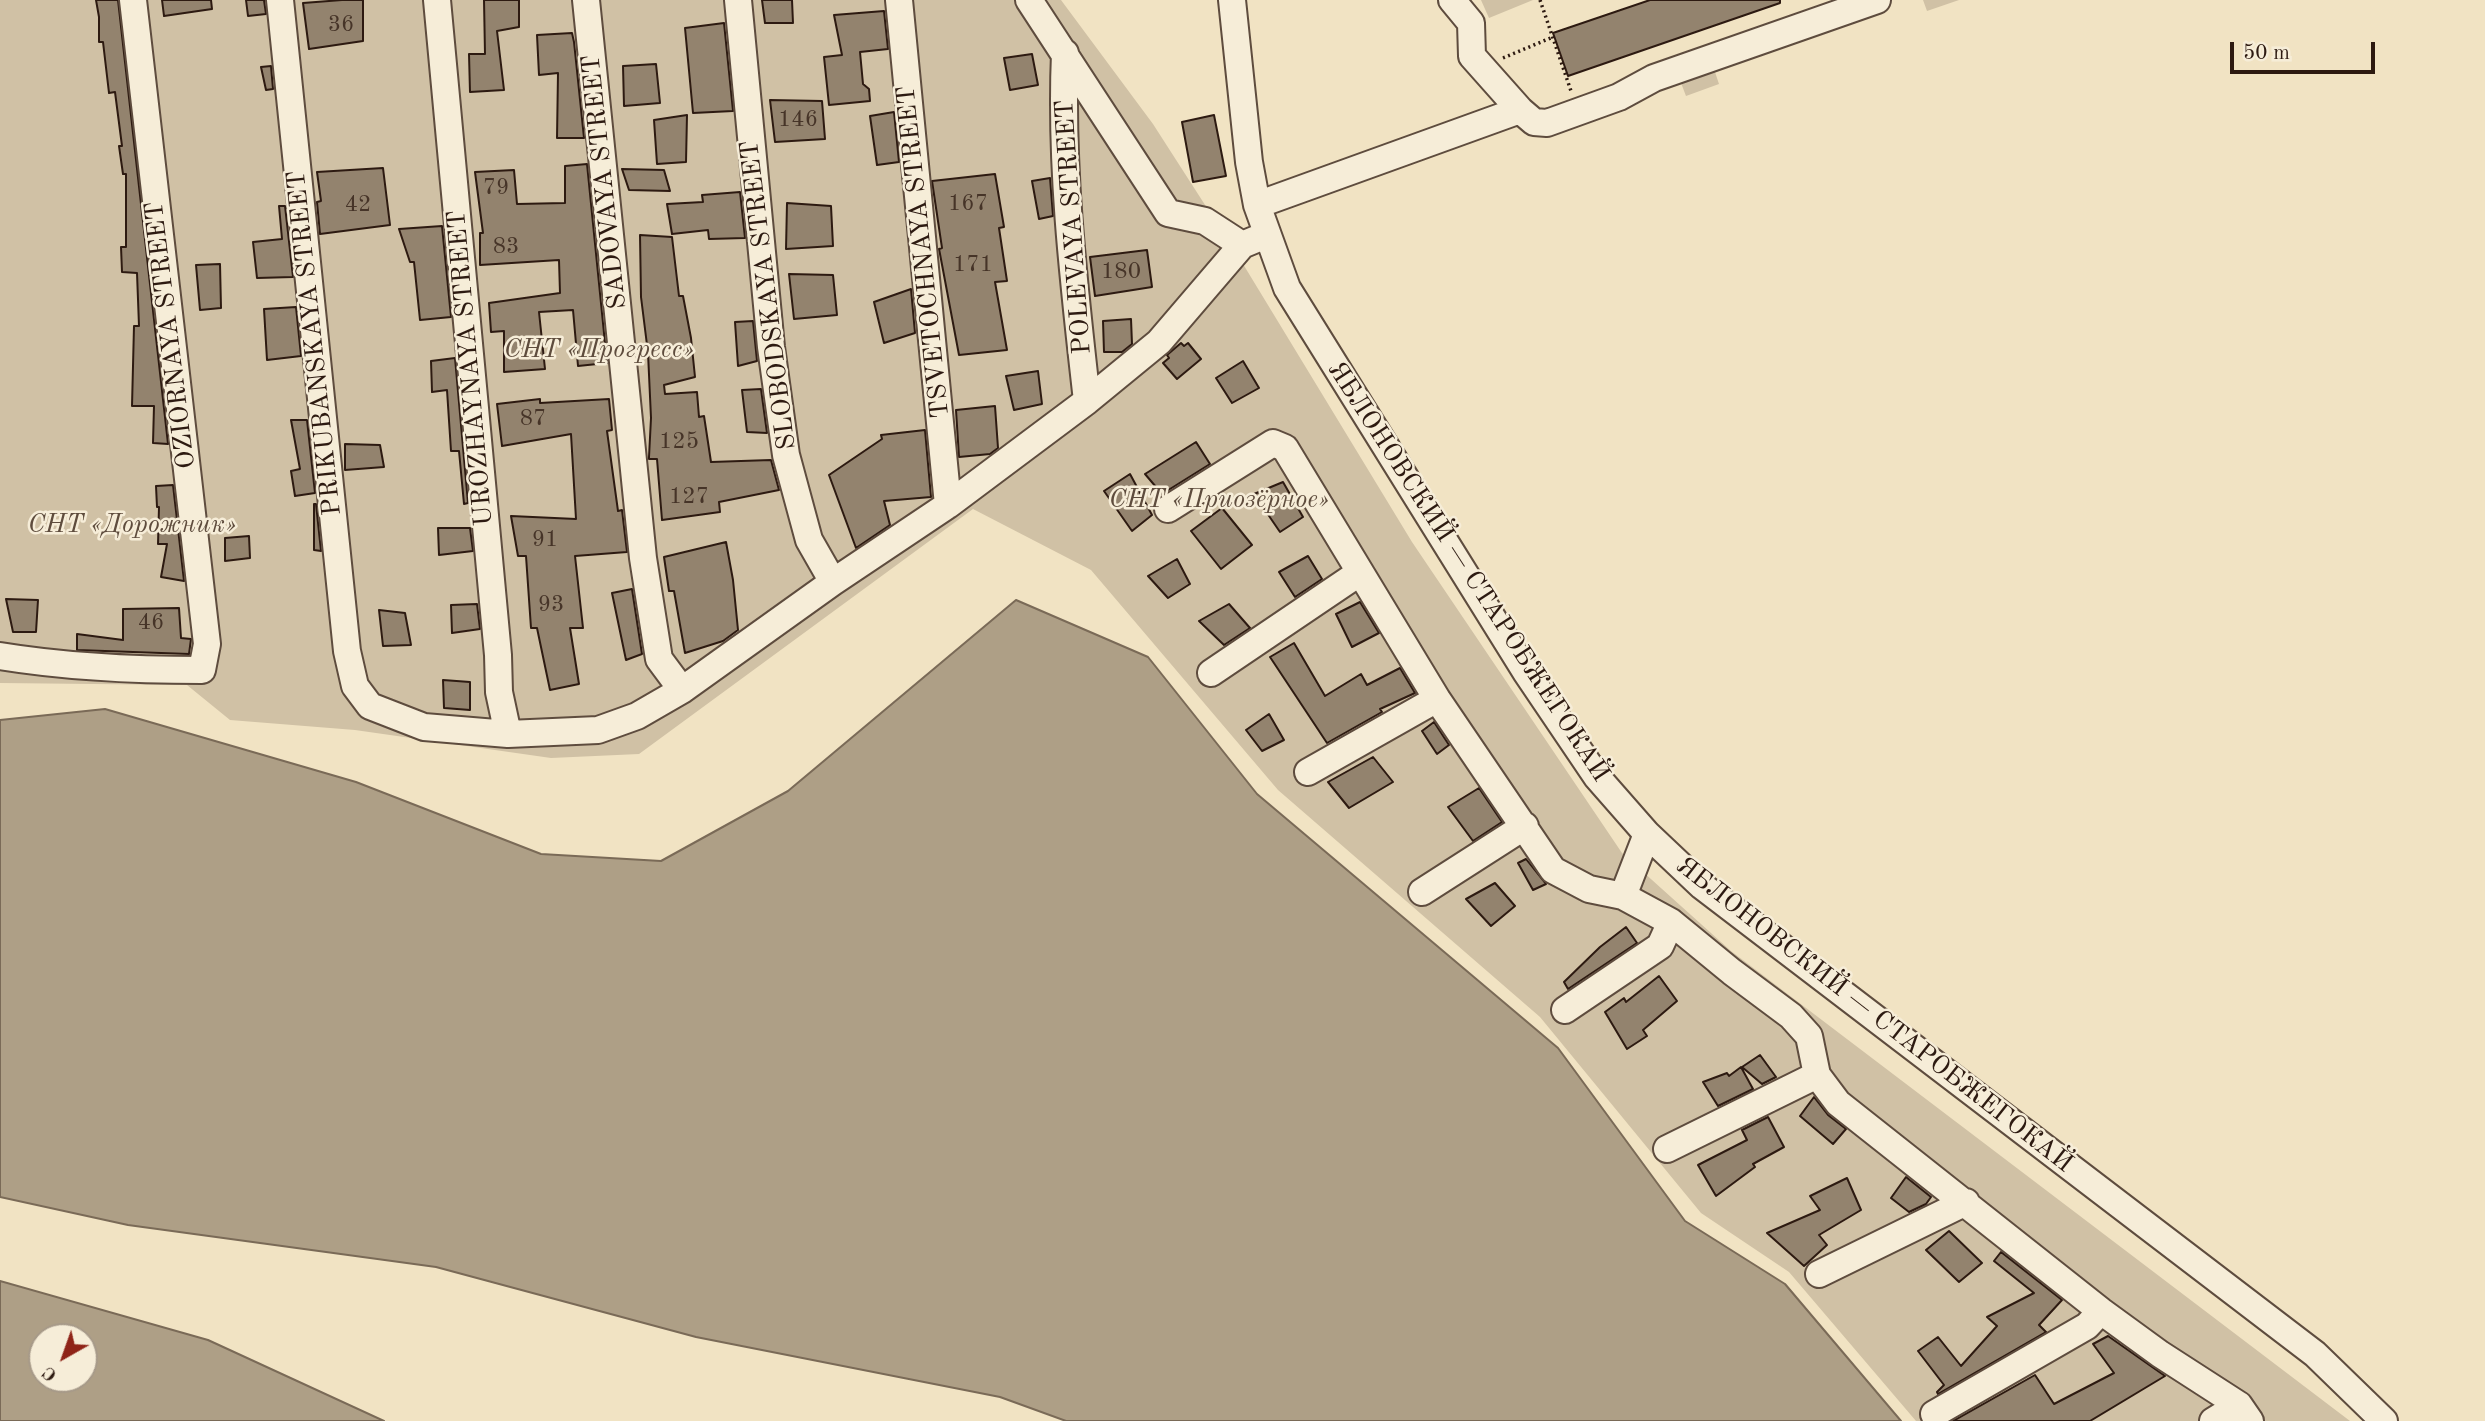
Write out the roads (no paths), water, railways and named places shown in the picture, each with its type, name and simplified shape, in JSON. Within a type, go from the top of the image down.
[{"type":"street","name":"OZIORNAYA STREET","points":[[0,656],[43,663],[133,670],[202,670],[207,644],[133,0]]},
{"type":"street","name":"PRIKUBANSKAYA STREET","points":[[280,0],[347,651],[355,686],[370,706],[424,727],[509,734]]},
{"type":"street","name":"UROZHAYNAYA STREET","points":[[438,0],[498,654],[499,692],[509,734]]},
{"type":"street","name":"SADOVAYA STREET","points":[[586,0],[643,558],[659,659],[682,690]]},
{"type":"street","name":"SLOBODSKAYA STREET","points":[[738,0],[771,347],[786,455],[809,540],[833,582]]},
{"type":"street","name":"TSVETOCHNAYA STREET","points":[[899,0],[948,505]]},
{"type":"street","points":[[509,734],[598,730],[637,716],[682,690],[833,582],[948,505],[1087,401],[1159,342],[1254,240],[1205,221],[1168,213],[1029,0]]},
{"type":"street","name":"ЯБЛОНОВСКИЙ — СТАРОБЖЕГОКАЙ","points":[[1232,0],[1249,162],[1257,205],[1254,240],[1287,288],[1526,672],[1597,777],[1647,834],[1702,886],[2315,1354],[2384,1421]]},
{"type":"street","points":[[1452,0],[1471,23],[1472,56],[1520,110],[1540,124],[1619,97],[1654,78],[1807,12],[1877,0]]},
{"type":"street","name":"POLEVAYA STREET","points":[[1065,53],[1063,108],[1072,271],[1087,401]]},
{"type":"street","points":[[1257,205],[1520,110]]},
{"type":"street","points":[[1168,509],[1273,443],[1284,448],[1437,699],[1553,870],[1589,889],[1623,896],[1671,922],[1791,1016],[1808,1036],[1817,1075],[1838,1104],[1966,1202],[2101,1311],[2245,1413]]},
{"type":"street","points":[[1211,673],[1359,573]]},
{"type":"street","points":[[1308,772],[1437,699]]},
{"type":"street","points":[[1422,892],[1525,826]]},
{"type":"street","points":[[1623,896],[1647,834]]},
{"type":"street","points":[[1565,1010],[1660,946],[1671,922]]},
{"type":"street","points":[[1667,1149],[1817,1075]]},
{"type":"street","points":[[1818,1274],[1966,1202]]},
{"type":"street","points":[[1934,1414],[2087,1326],[2101,1311]]},
{"type":"street","points":[[2213,1421],[2245,1413]]},
{"type":"park label","name":"СНТ «Прогресс»","points":[[599,350]]},
{"type":"park label","name":"СНТ «Приозёрное»","points":[[1219,500]]},
{"type":"park label","name":"СНТ «Дорожник»","points":[[132,525]]}]
